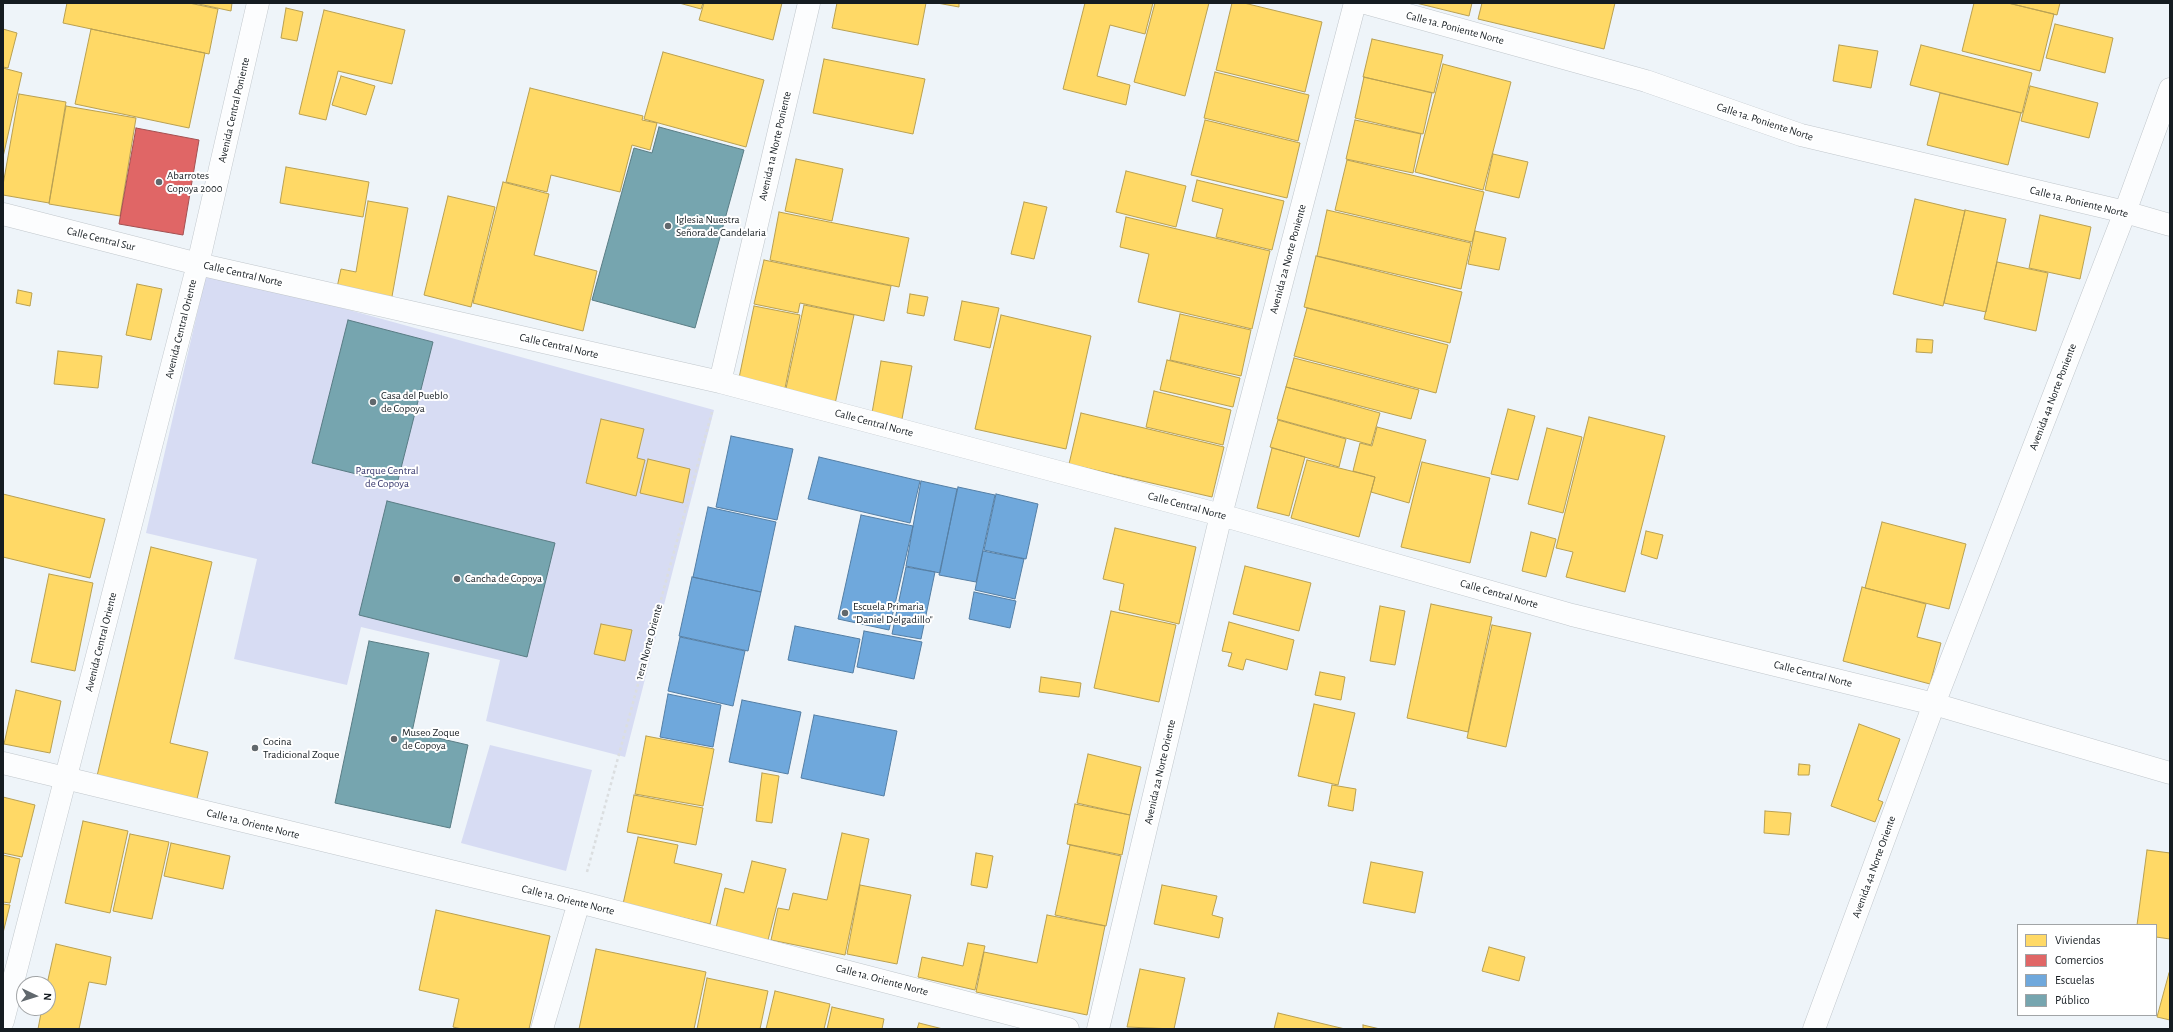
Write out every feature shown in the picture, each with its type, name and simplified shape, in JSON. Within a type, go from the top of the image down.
[{"type":"street","name":"Avenida Central Poniente","points":[[198,264],[258,3]]},
{"type":"street","name":"Avenida 1a Norte Poniente","points":[[720,382],[809,3]]},
{"type":"street","name":"Avenida 2a Norte Poniente","points":[[1221,515],[1355,3]]},
{"type":"street","name":"Calle 1a. Poniente Norte","points":[[1365,3],[1646,81],[1801,135],[2125,212],[2170,225]]},
{"type":"street","name":"Avenida 4a Norte Poniente","points":[[1934,704],[2125,212],[2170,89]]},
{"type":"street","name":"Calle Central Sur","points":[[3,214],[198,264]]},
{"type":"street","name":"Calle Central Norte","points":[[198,264],[720,382],[1221,515],[1572,615],[1934,704],[2170,773]]},
{"type":"street","name":"Avenida Central Oriente","points":[[3,1021],[198,264]]},
{"type":"street","name":"Avenida 2a Norte Oriente","points":[[1098,1029],[1221,515]]},
{"type":"street","name":"Avenida 4a Norte Oriente","points":[[1814,1029],[1934,704]]},
{"type":"street","name":"Calle 1a. Oriente Norte","points":[[3,763],[579,902],[1068,1029]]},
{"type":"street","points":[[542,1029],[579,902]]},
{"type":"path","name":"1era Norte Oriente","points":[[579,902],[720,382]]},
{"type":"green space","name":"Parque Central de Copoya","points":[[207,271],[714,410],[625,757],[486,721],[500,660],[361,627],[347,685],[234,659],[257,559],[146,533]]},
{"type":"green space","points":[[490,745],[592,770],[566,871],[461,843]]},
{"type":"building: Viviendas","points":[[67,3],[189,3],[218,9],[209,54],[63,23]]},
{"type":"building: Viviendas","points":[[194,3],[232,3],[231,11]]},
{"type":"building: Viviendas","points":[[679,3],[703,3],[701,9]]},
{"type":"building: Viviendas","points":[[704,3],[782,3],[773,40],[699,20]]},
{"type":"building: Viviendas","points":[[837,3],[926,3],[918,45],[832,28]]},
{"type":"building: Viviendas","points":[[937,3],[959,3],[959,7]]},
{"type":"building: Viviendas","points":[[1085,3],[1153,3],[1145,34],[1110,25],[1097,76],[1130,85],[1126,105],[1063,89]]},
{"type":"building: Viviendas","points":[[1155,3],[1209,3],[1185,96],[1134,82]]},
{"type":"building: Viviendas","points":[[1232,3],[1244,3],[1322,22],[1305,92],[1216,70]]},
{"type":"building: Viviendas","points":[[1416,3],[1472,3],[1469,16]]},
{"type":"building: Viviendas","points":[[1482,3],[1615,3],[1604,49],[1478,19]]},
{"type":"building: Viviendas","points":[[1974,3],[2008,3],[2054,14],[2040,71],[1962,51]]},
{"type":"building: Viviendas","points":[[2008,3],[2060,3],[2057,15]]},
{"type":"building: Viviendas","points":[[286,8],[303,12],[297,41],[281,38]]},
{"type":"building: Viviendas","points":[[324,10],[405,30],[392,84],[338,71],[326,120],[299,114]]},
{"type":"building: Viviendas","points":[[2055,24],[2113,38],[2105,73],[2046,58]]},
{"type":"building: Viviendas","points":[[3,29],[17,33],[8,68],[3,67]]},
{"type":"building: Viviendas","points":[[91,29],[205,53],[189,128],[75,104]]},
{"type":"building: Viviendas","points":[[1372,39],[1443,55],[1434,93],[1363,77]]},
{"type":"building: Viviendas","points":[[1839,45],[1878,51],[1871,88],[1833,81]]},
{"type":"building: Viviendas","points":[[1921,45],[2032,73],[2022,113],[1910,85]]},
{"type":"building: Viviendas","points":[[663,52],[764,80],[746,147],[644,119]]},
{"type":"building: Viviendas","points":[[824,59],[925,79],[913,134],[813,113]]},
{"type":"building: Viviendas","points":[[1443,64],[1511,82],[1483,190],[1415,172]]},
{"type":"building: Viviendas","points":[[3,68],[22,73],[3,157]]},
{"type":"building: Viviendas","points":[[1215,72],[1309,95],[1298,141],[1204,118]]},
{"type":"building: Viviendas","points":[[341,76],[375,86],[366,115],[332,105]]},
{"type":"building: Viviendas","points":[[1364,77],[1432,93],[1423,134],[1355,118]]},
{"type":"building: Viviendas","points":[[2030,86],[2098,103],[2089,138],[2021,121]]},
{"type":"building: Viviendas","points":[[530,88],[643,116],[642,120],[657,123],[650,150],[632,145],[620,192],[551,175],[547,192],[506,182]]},
{"type":"building: Viviendas","points":[[1940,93],[2021,113],[2008,165],[1927,145]]},
{"type":"building: Viviendas","points":[[19,94],[66,102],[49,203],[3,195],[3,185]]},
{"type":"building: Viviendas","points":[[66,106],[136,118],[120,216],[49,204]]},
{"type":"building: Viviendas","points":[[1205,120],[1300,143],[1287,198],[1191,175]]},
{"type":"building: Viviendas","points":[[1355,120],[1421,134],[1413,173],[1346,159]]},
{"type":"building: Viviendas","points":[[1493,154],[1528,162],[1519,198],[1485,190]]},
{"type":"building: Viviendas","points":[[796,159],[843,169],[832,221],[785,211]]},
{"type":"building: Viviendas","points":[[1347,160],[1484,192],[1472,242],[1335,210]]},
{"type":"building: Viviendas","points":[[286,167],[369,182],[363,217],[280,203]]},
{"type":"building: Viviendas","points":[[1126,171],[1186,186],[1176,227],[1116,212]]},
{"type":"building: Viviendas","points":[[1197,180],[1284,201],[1272,250],[1216,237],[1223,209],[1192,201]]},
{"type":"building: Viviendas","points":[[503,182],[549,194],[534,255],[597,271],[583,331],[473,303]]},
{"type":"building: Viviendas","points":[[448,196],[495,207],[471,307],[424,295]]},
{"type":"building: Viviendas","points":[[1915,199],[1965,211],[1943,306],[1893,294]]},
{"type":"building: Viviendas","points":[[368,201],[408,208],[391,302],[336,292],[341,269],[356,272]]},
{"type":"building: Viviendas","points":[[1024,202],[1047,207],[1034,259],[1011,254]]},
{"type":"building: Viviendas","points":[[1327,210],[1471,243],[1461,289],[1317,256]]},
{"type":"building: Viviendas","points":[[1965,210],[2006,219],[1986,312],[1944,303]]},
{"type":"building: Viviendas","points":[[779,212],[909,238],[899,287],[770,260]]},
{"type":"building: Viviendas","points":[[2040,215],[2091,227],[2080,279],[2029,268]]},
{"type":"building: Viviendas","points":[[1126,217],[1270,251],[1252,329],[1138,302],[1149,254],[1120,247]]},
{"type":"building: Viviendas","points":[[1475,231],[1506,238],[1499,270],[1468,264]]},
{"type":"building: Viviendas","points":[[1316,256],[1462,292],[1450,343],[1304,307]]},
{"type":"building: Viviendas","points":[[764,260],[891,286],[884,321],[800,303],[798,313],[754,304]]},
{"type":"building: Viviendas","points":[[1997,262],[2048,273],[2036,331],[1984,319]]},
{"type":"building: Viviendas","points":[[137,284],[162,289],[151,340],[126,335]]},
{"type":"building: Viviendas","points":[[18,290],[32,293],[30,306],[16,303]]},
{"type":"building: Viviendas","points":[[910,294],[928,297],[924,316],[907,313]]},
{"type":"building: Viviendas","points":[[962,301],[999,308],[990,348],[954,340]]},
{"type":"building: Viviendas","points":[[804,305],[854,315],[835,404],[785,393]]},
{"type":"building: Viviendas","points":[[754,306],[800,315],[785,388],[739,378]]},
{"type":"building: Viviendas","points":[[1307,308],[1448,345],[1436,393],[1294,356]]},
{"type":"building: Viviendas","points":[[1180,314],[1251,330],[1241,376],[1170,360]]},
{"type":"building: Viviendas","points":[[1001,315],[1091,336],[1066,449],[975,429]]},
{"type":"building: Viviendas","points":[[1917,339],[1933,340],[1932,353],[1916,352]]},
{"type":"building: Viviendas","points":[[58,351],[102,356],[98,388],[54,384]]},
{"type":"building: Viviendas","points":[[1294,358],[1419,390],[1411,419],[1286,387]]},
{"type":"building: Viviendas","points":[[1167,360],[1240,378],[1233,407],[1160,390]]},
{"type":"building: Viviendas","points":[[881,361],[912,366],[902,419],[872,413]]},
{"type":"building: Viviendas","points":[[1286,387],[1380,413],[1371,445],[1277,419]]},
{"type":"building: Viviendas","points":[[1154,391],[1231,410],[1223,445],[1146,427]]},
{"type":"building: Viviendas","points":[[1508,409],[1535,416],[1518,480],[1491,474]]},
{"type":"building: Viviendas","points":[[1081,413],[1224,447],[1212,497],[1069,464]]},
{"type":"building: Viviendas","points":[[1589,417],[1665,436],[1625,592],[1566,577],[1573,552],[1556,548]]},
{"type":"building: Viviendas","points":[[601,419],[644,429],[637,458],[645,460],[636,496],[586,483]]},
{"type":"building: Viviendas","points":[[1278,420],[1346,439],[1339,467],[1270,447]]},
{"type":"building: Viviendas","points":[[1377,427],[1426,440],[1409,503],[1371,492],[1375,477],[1353,471],[1360,443],[1372,446]]},
{"type":"building: Viviendas","points":[[1547,428],[1582,437],[1563,513],[1528,504]]},
{"type":"building: Viviendas","points":[[1272,448],[1305,457],[1289,516],[1257,508]]},
{"type":"building: Viviendas","points":[[648,459],[690,469],[683,503],[640,493]]},
{"type":"building: Viviendas","points":[[1307,460],[1375,477],[1359,537],[1291,518]]},
{"type":"building: Viviendas","points":[[1422,462],[1490,478],[1470,563],[1401,547]]},
{"type":"building: Viviendas","points":[[3,494],[105,519],[90,578],[3,557]]},
{"type":"building: Viviendas","points":[[1882,522],[1966,544],[1949,609],[1865,588]]},
{"type":"building: Viviendas","points":[[1115,528],[1196,547],[1179,624],[1119,610],[1124,584],[1103,579]]},
{"type":"building: Viviendas","points":[[1646,531],[1663,535],[1657,559],[1641,554]]},
{"type":"building: Viviendas","points":[[1531,532],[1556,539],[1546,577],[1522,571]]},
{"type":"building: Viviendas","points":[[151,547],[212,562],[170,743],[208,752],[197,799],[97,776]]},
{"type":"building: Viviendas","points":[[1245,566],[1311,583],[1299,631],[1233,614]]},
{"type":"building: Viviendas","points":[[49,574],[93,583],[75,671],[31,662]]},
{"type":"building: Viviendas","points":[[1862,587],[1926,604],[1917,637],[1941,643],[1930,684],[1843,661]]},
{"type":"building: Viviendas","points":[[1431,604],[1492,617],[1468,732],[1407,718]]},
{"type":"building: Viviendas","points":[[1380,606],[1405,611],[1395,665],[1370,661]]},
{"type":"building: Viviendas","points":[[1111,611],[1176,625],[1159,702],[1094,688]]},
{"type":"building: Viviendas","points":[[1229,622],[1294,640],[1287,670],[1246,659],[1243,670],[1228,666],[1232,653],[1222,651]]},
{"type":"building: Viviendas","points":[[601,624],[632,630],[625,661],[594,654]]},
{"type":"building: Viviendas","points":[[1492,625],[1531,633],[1506,747],[1467,738]]},
{"type":"building: Viviendas","points":[[1320,672],[1345,677],[1341,700],[1315,695]]},
{"type":"building: Viviendas","points":[[1041,677],[1081,683],[1079,697],[1039,692]]},
{"type":"building: Viviendas","points":[[16,690],[61,701],[50,753],[4,744]]},
{"type":"building: Viviendas","points":[[1314,704],[1355,713],[1338,785],[1298,776]]},
{"type":"building: Viviendas","points":[[1859,724],[1900,739],[1878,800],[1883,802],[1875,822],[1831,806]]},
{"type":"building: Viviendas","points":[[646,736],[714,749],[703,806],[635,794]]},
{"type":"building: Viviendas","points":[[1088,754],[1141,767],[1130,815],[1077,803]]},
{"type":"building: Viviendas","points":[[1799,764],[1810,765],[1809,775],[1798,775]]},
{"type":"building: Viviendas","points":[[762,773],[779,776],[772,823],[756,821]]},
{"type":"building: Viviendas","points":[[1332,785],[1356,789],[1353,811],[1328,806]]},
{"type":"building: Viviendas","points":[[634,795],[703,808],[696,845],[627,832]]},
{"type":"building: Viviendas","points":[[3,797],[35,805],[22,857],[3,853]]},
{"type":"building: Viviendas","points":[[1075,804],[1130,815],[1122,855],[1067,844]]},
{"type":"building: Viviendas","points":[[1765,811],[1791,813],[1789,835],[1764,833]]},
{"type":"building: Viviendas","points":[[83,821],[128,831],[110,913],[65,903]]},
{"type":"building: Viviendas","points":[[842,833],[869,839],[845,955],[771,940],[778,908],[789,910],[793,893],[827,900]]},
{"type":"building: Viviendas","points":[[130,834],[169,842],[152,919],[113,911]]},
{"type":"building: Viviendas","points":[[638,837],[678,845],[674,863],[722,874],[710,924],[623,904]]},
{"type":"building: Viviendas","points":[[171,843],[230,856],[223,889],[164,876]]},
{"type":"building: Viviendas","points":[[1070,845],[1121,856],[1106,926],[1055,915]]},
{"type":"building: Viviendas","points":[[2147,850],[2170,853],[2170,939],[2157,937],[2157,924],[2137,924]]},
{"type":"building: Viviendas","points":[[976,853],[993,856],[987,888],[971,885]]},
{"type":"building: Viviendas","points":[[3,855],[20,859],[10,903],[3,902]]},
{"type":"building: Viviendas","points":[[752,861],[786,869],[768,940],[716,928],[725,888],[744,893]]},
{"type":"building: Viviendas","points":[[1371,862],[1423,872],[1415,913],[1363,903]]},
{"type":"building: Viviendas","points":[[860,885],[911,895],[897,964],[847,954]]},
{"type":"building: Viviendas","points":[[1162,885],[1217,896],[1212,915],[1223,918],[1219,938],[1154,924]]},
{"type":"building: Viviendas","points":[[3,904],[10,905],[3,933]]},
{"type":"building: Viviendas","points":[[436,910],[550,936],[529,1029],[462,1029],[453,1027],[459,999],[419,990]]},
{"type":"building: Viviendas","points":[[1047,915],[1105,926],[1087,1015],[976,992],[984,952],[1037,963]]},
{"type":"building: Viviendas","points":[[968,943],[985,946],[975,990],[918,977],[922,957],[963,966]]},
{"type":"building: Viviendas","points":[[56,944],[111,957],[106,985],[89,982],[79,1029],[38,1029],[40,1016],[56,1016],[56,976],[49,976]]},
{"type":"building: Viviendas","points":[[1489,947],[1525,957],[1519,981],[1482,971]]},
{"type":"building: Viviendas","points":[[596,949],[706,972],[694,1029],[579,1029]]},
{"type":"building: Viviendas","points":[[1140,969],[1185,978],[1174,1029],[1127,1027]]},
{"type":"building: Viviendas","points":[[2170,973],[2170,1020],[2157,1017]]},
{"type":"building: Viviendas","points":[[707,978],[768,991],[760,1029],[697,1029]]},
{"type":"building: Viviendas","points":[[775,991],[830,1004],[824,1029],[766,1029]]},
{"type":"building: Viviendas","points":[[832,1007],[884,1019],[882,1029],[827,1029]]},
{"type":"building: Viviendas","points":[[1278,1013],[1345,1029],[1274,1029]]},
{"type":"building: Viviendas","points":[[919,1023],[943,1029],[917,1029]]},
{"type":"building: Viviendas","points":[[1363,1025],[1380,1029],[1363,1029]]},
{"type":"building: Comercios","name":"Abarrotes Copoya 2000","points":[[136,128],[199,140],[183,235],[119,224]]},
{"type":"building: Escuelas","points":[[731,436],[793,449],[777,520],[716,507]]},
{"type":"building: Escuelas","points":[[819,457],[920,481],[910,523],[808,499]]},
{"type":"building: Escuelas","points":[[921,481],[957,489],[940,573],[906,566]]},
{"type":"building: Escuelas","points":[[958,487],[995,495],[976,582],[939,575]]},
{"type":"building: Escuelas","points":[[996,494],[1038,504],[1026,559],[984,550]]},
{"type":"building: Escuelas","points":[[708,507],[776,522],[761,592],[693,577]]},
{"type":"building: Escuelas","points":[[861,515],[913,526],[889,630],[838,619]]},
{"type":"building: Escuelas","points":[[983,551],[1024,559],[1015,599],[975,590]]},
{"type":"building: Escuelas","points":[[906,567],[935,572],[921,639],[892,634]]},
{"type":"building: Escuelas","points":[[692,577],[761,592],[748,651],[679,636]]},
{"type":"building: Escuelas","points":[[974,592],[1016,601],[1010,628],[969,619]]},
{"type":"building: Escuelas","points":[[795,626],[860,639],[853,673],[788,660]]},
{"type":"building: Escuelas","points":[[864,631],[922,642],[914,679],[857,667]]},
{"type":"building: Escuelas","points":[[680,637],[745,651],[733,706],[668,691]]},
{"type":"building: Escuelas","points":[[668,694],[721,705],[713,747],[660,737]]},
{"type":"building: Escuelas","points":[[742,700],[801,712],[788,774],[729,762]]},
{"type":"building: Escuelas","points":[[814,715],[897,731],[884,796],[801,778]]},
{"type":"building: Público","name":"Iglesia Nuestra Señora de Candelaria","points":[[659,127],[744,150],[695,328],[592,300],[634,148],[652,153]]},
{"type":"building: Público","name":"Casa del Pueblo de Copoya","points":[[348,320],[433,342],[397,484],[312,463]]},
{"type":"building: Público","name":"Cancha de Copoya","points":[[387,501],[555,543],[527,657],[359,615]]},
{"type":"building: Público","name":"Museo Zoque de Copoya","points":[[369,641],[429,653],[412,732],[468,745],[450,828],[335,803]]},
{"type":"place","name":"Abarrotes Copoya 2000","points":[[159,182]]},
{"type":"place","name":"Iglesia Nuestra Señora de Candelaria","points":[[668,226]]},
{"type":"place","name":"Casa del Pueblo de Copoya","points":[[373,402]]},
{"type":"place","name":"Cancha de Copoya","points":[[457,579]]},
{"type":"place","name":"Escuela Primaria \"Daniel Delgadillo\"","points":[[845,613]]},
{"type":"place","name":"Museo Zoque de Copoya","points":[[394,739]]},
{"type":"place","name":"Cocina Tradicional Zoque","points":[[255,748]]}]
